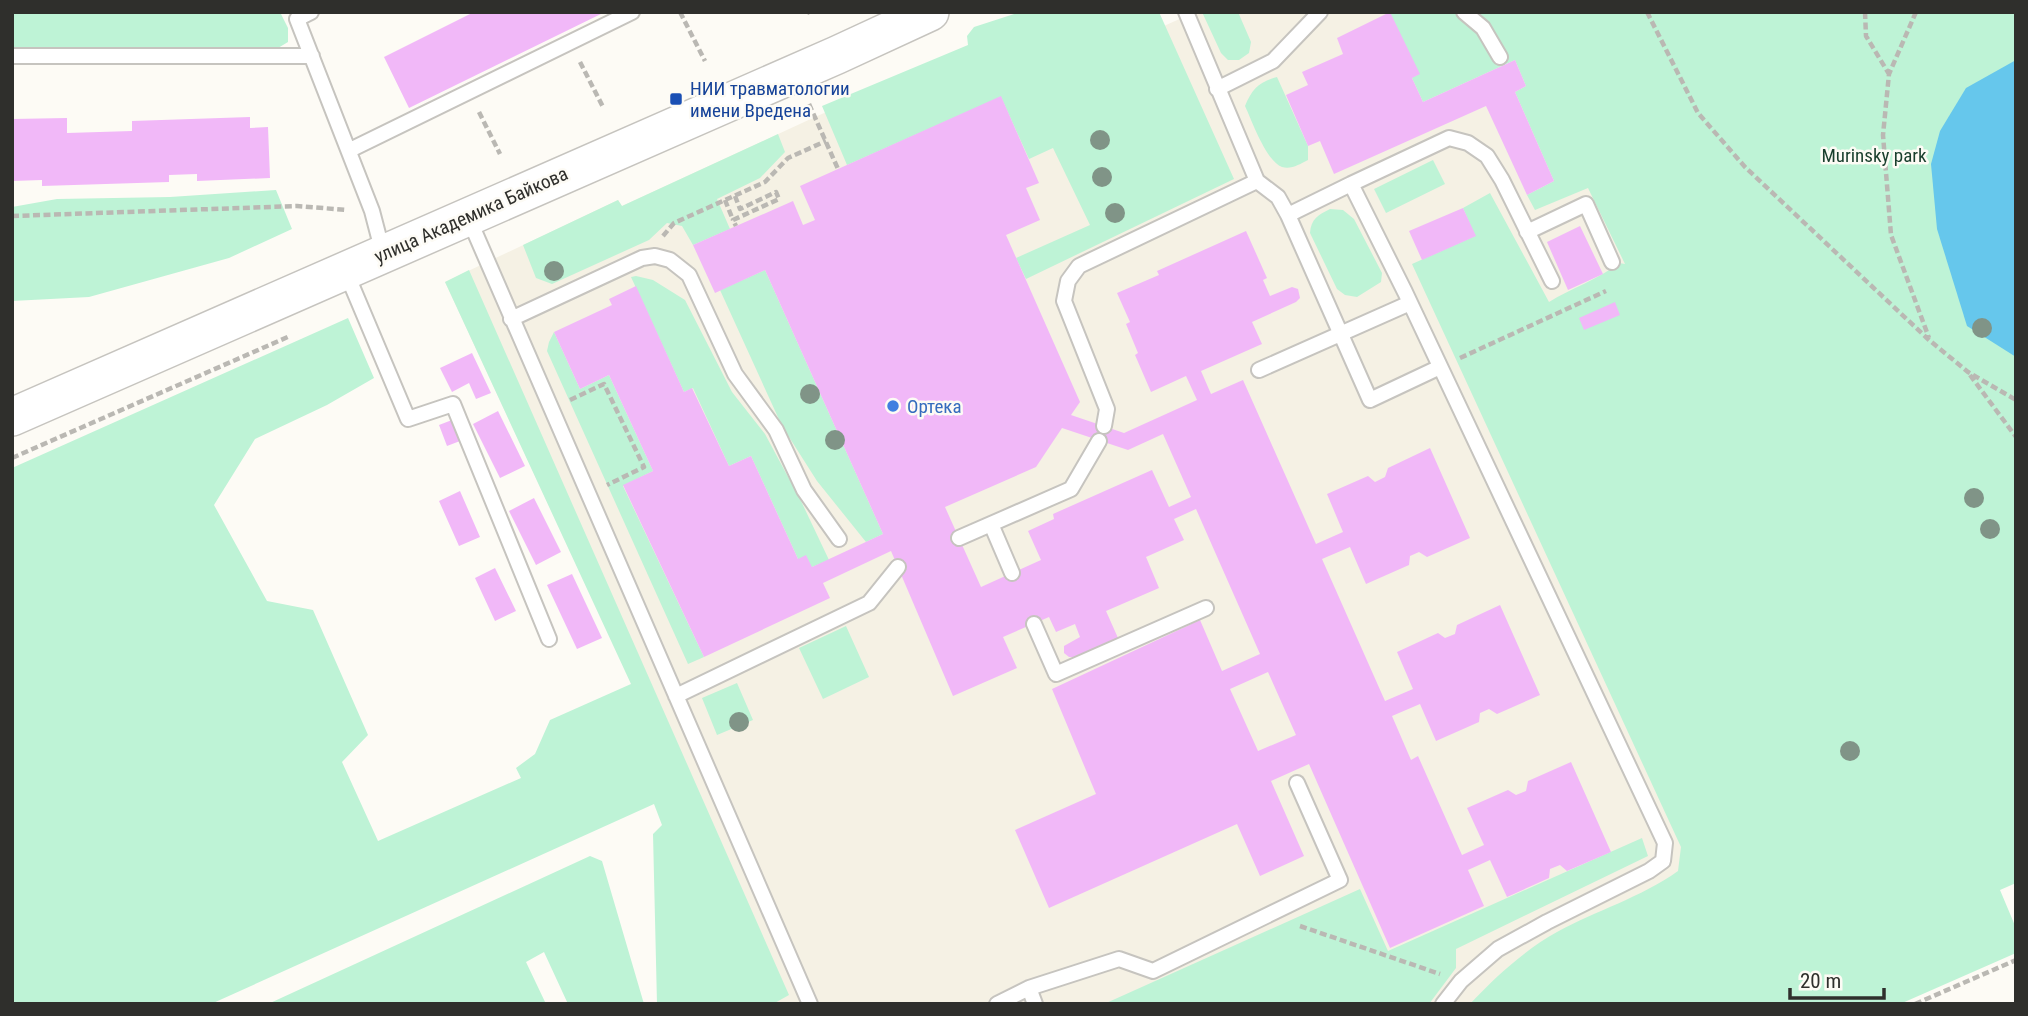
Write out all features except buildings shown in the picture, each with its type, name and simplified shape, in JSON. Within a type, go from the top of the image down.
[{"type":"street","name":"улица Академика Байкова","points":[[12,417],[804,70],[930,12]]},
{"type":"lane","points":[[311,12],[297,19],[350,150],[372,211],[383,254]]},
{"type":"lane","points":[[350,150],[632,12]]},
{"type":"lane","points":[[1186,12],[1257,181],[1278,197],[1288,215],[1370,400],[1440,367]]},
{"type":"lane","points":[[1217,89],[1273,61],[1320,12]]},
{"type":"lane","points":[[1464,12],[1483,28],[1500,57]]},
{"type":"lane","points":[[12,56],[312,56]]},
{"type":"lane","points":[[1288,215],[1449,138],[1468,143],[1487,156],[1502,180],[1552,282]]},
{"type":"lane","points":[[959,538],[1071,489],[1102,433],[1107,409],[1065,301],[1068,281],[1079,266],[1257,181]]},
{"type":"lane","points":[[1351,184],[1410,303],[1665,844],[1663,861],[1649,871],[1499,949],[1461,981],[1443,1004]]},
{"type":"lane","points":[[1527,232],[1586,204],[1612,262]]},
{"type":"lane","points":[[468,216],[810,1004]]},
{"type":"lane","points":[[511,319],[642,258],[655,256],[670,260],[689,275],[735,373],[776,430],[804,490],[839,540]]},
{"type":"lane","points":[[345,271],[408,419],[453,404],[549,639]]},
{"type":"lane","points":[[1259,370],[1410,303]]},
{"type":"lane","points":[[991,524],[1012,573]]},
{"type":"lane","points":[[676,696],[869,603],[898,567]]},
{"type":"lane","points":[[1034,624],[1056,674],[1206,608]]},
{"type":"lane","points":[[997,1004],[1029,988],[1119,959],[1153,971],[1340,880],[1297,783]]},
{"type":"lane","points":[[1029,988],[1035,1004]]},
{"type":"path","points":[[680,12],[705,61]]},
{"type":"path","points":[[1647,12],[1698,114],[1745,167],[1929,340],[1968,372],[2016,400]]},
{"type":"path","points":[[1866,12],[1866,36],[1889,74]]},
{"type":"path","points":[[1916,12],[1889,74],[1883,135],[1891,235],[1929,340]]},
{"type":"path","points":[[570,42],[603,107]]},
{"type":"path","points":[[469,92],[500,154]]},
{"type":"path","points":[[809,103],[838,169]]},
{"type":"path","points":[[655,256],[664,233],[674,223],[765,182],[788,158],[826,141]]},
{"type":"path","points":[[733,220],[779,199],[776,192],[740,209],[735,196]]},
{"type":"path","points":[[725,200],[736,226]]},
{"type":"path","points":[[12,216],[297,206],[372,211]]},
{"type":"path","points":[[1440,367],[1606,291]]},
{"type":"path","points":[[12,458],[294,334]]},
{"type":"path","points":[[1968,372],[2016,437]]},
{"type":"path","points":[[565,402],[604,384],[643,467],[603,487]]},
{"type":"path","points":[[1268,915],[1461,981]]},
{"type":"path","points":[[1915,1004],[2016,960]]},
{"type":"shaded area","points":[[1055,12],[1155,30],[1195,12],[1584,12],[1630,110],[1725,1004],[699,1004],[682,792],[445,282],[618,200],[622,206],[815,117]]},
{"type":"green space","points":[[12,12],[280,12],[288,28],[288,42],[273,51],[12,63]]},
{"type":"green space","points":[[1020,12],[1159,12],[1234,179],[1026,279],[1016,258],[1090,225],[1053,148],[1029,159],[1001,97],[847,165],[822,106],[968,45],[967,36],[974,27]]},
{"type":"green space","points":[[1202,12],[1238,12],[1251,42],[1249,53],[1239,60],[1228,60],[1221,53]]},
{"type":"green space","name":"Murinsky park","points":[[1390,12],[2016,12],[2016,883],[2000,890],[2016,928],[2016,953],[1900,1004],[1470,1004],[1489,984],[1545,939],[1649,889],[1678,871],[1681,847],[1412,264],[1475,236],[1463,208],[1490,193],[1549,302],[1619,263],[1625,264],[1588,188],[1535,210],[1527,195],[1554,181],[1515,92],[1526,86],[1515,60],[1423,102]]},
{"type":"green space","points":[[1277,77],[1308,146],[1308,160],[1289,168],[1282,167],[1270,157],[1245,106],[1257,87]]},
{"type":"green space","points":[[778,134],[785,152],[760,178],[717,199],[730,229],[693,245],[682,226],[667,223],[649,240],[552,284],[536,278],[523,245],[618,200],[622,206]]},
{"type":"green space","points":[[1433,160],[1445,184],[1386,213],[1374,189]]},
{"type":"green space","points":[[276,190],[292,229],[229,258],[89,297],[12,301],[12,207],[57,199],[170,197]]},
{"type":"green space","points":[[1330,209],[1343,210],[1354,219],[1382,273],[1381,282],[1357,297],[1345,295],[1337,289],[1310,233],[1316,218]]},
{"type":"green space","points":[[469,270],[789,995],[773,1004],[657,1004],[653,834],[662,825],[654,804],[211,1004],[12,1004],[12,468],[348,318],[374,378],[327,405],[255,439],[214,505],[267,601],[313,610],[368,735],[342,762],[378,841],[521,778],[516,768],[535,754],[550,720],[631,684],[445,282]]},
{"type":"green space","points":[[765,270],[883,534],[866,542],[817,481],[782,426],[720,290]]},
{"type":"green space","points":[[631,277],[653,280],[685,300],[732,392],[765,434],[829,560],[812,567],[798,559],[751,456],[729,466],[693,388],[684,392]]},
{"type":"green space","points":[[554,332],[580,389],[609,375],[653,471],[623,486],[704,657],[688,664],[547,351]]},
{"type":"green space","points":[[846,626],[869,677],[823,699],[799,648]]},
{"type":"green space","points":[[737,683],[753,720],[717,735],[702,698]]},
{"type":"green space","points":[[1642,838],[1648,856],[1456,949],[1456,968],[1429,1004],[1104,1004],[1360,889],[1388,951]]},
{"type":"green space","points":[[590,856],[602,861],[644,1004],[568,1004],[544,952],[526,962],[546,1004],[268,1004]]},
{"type":"water","points":[[2016,60],[2016,357],[1967,326],[1937,229],[1931,164],[1940,131],[1966,88]]},
{"type":"place","name":"НИИ травматологии имени Вредена","points":[[676,99]]},
{"type":"place","name":"Ортека","points":[[893,406]]}]
